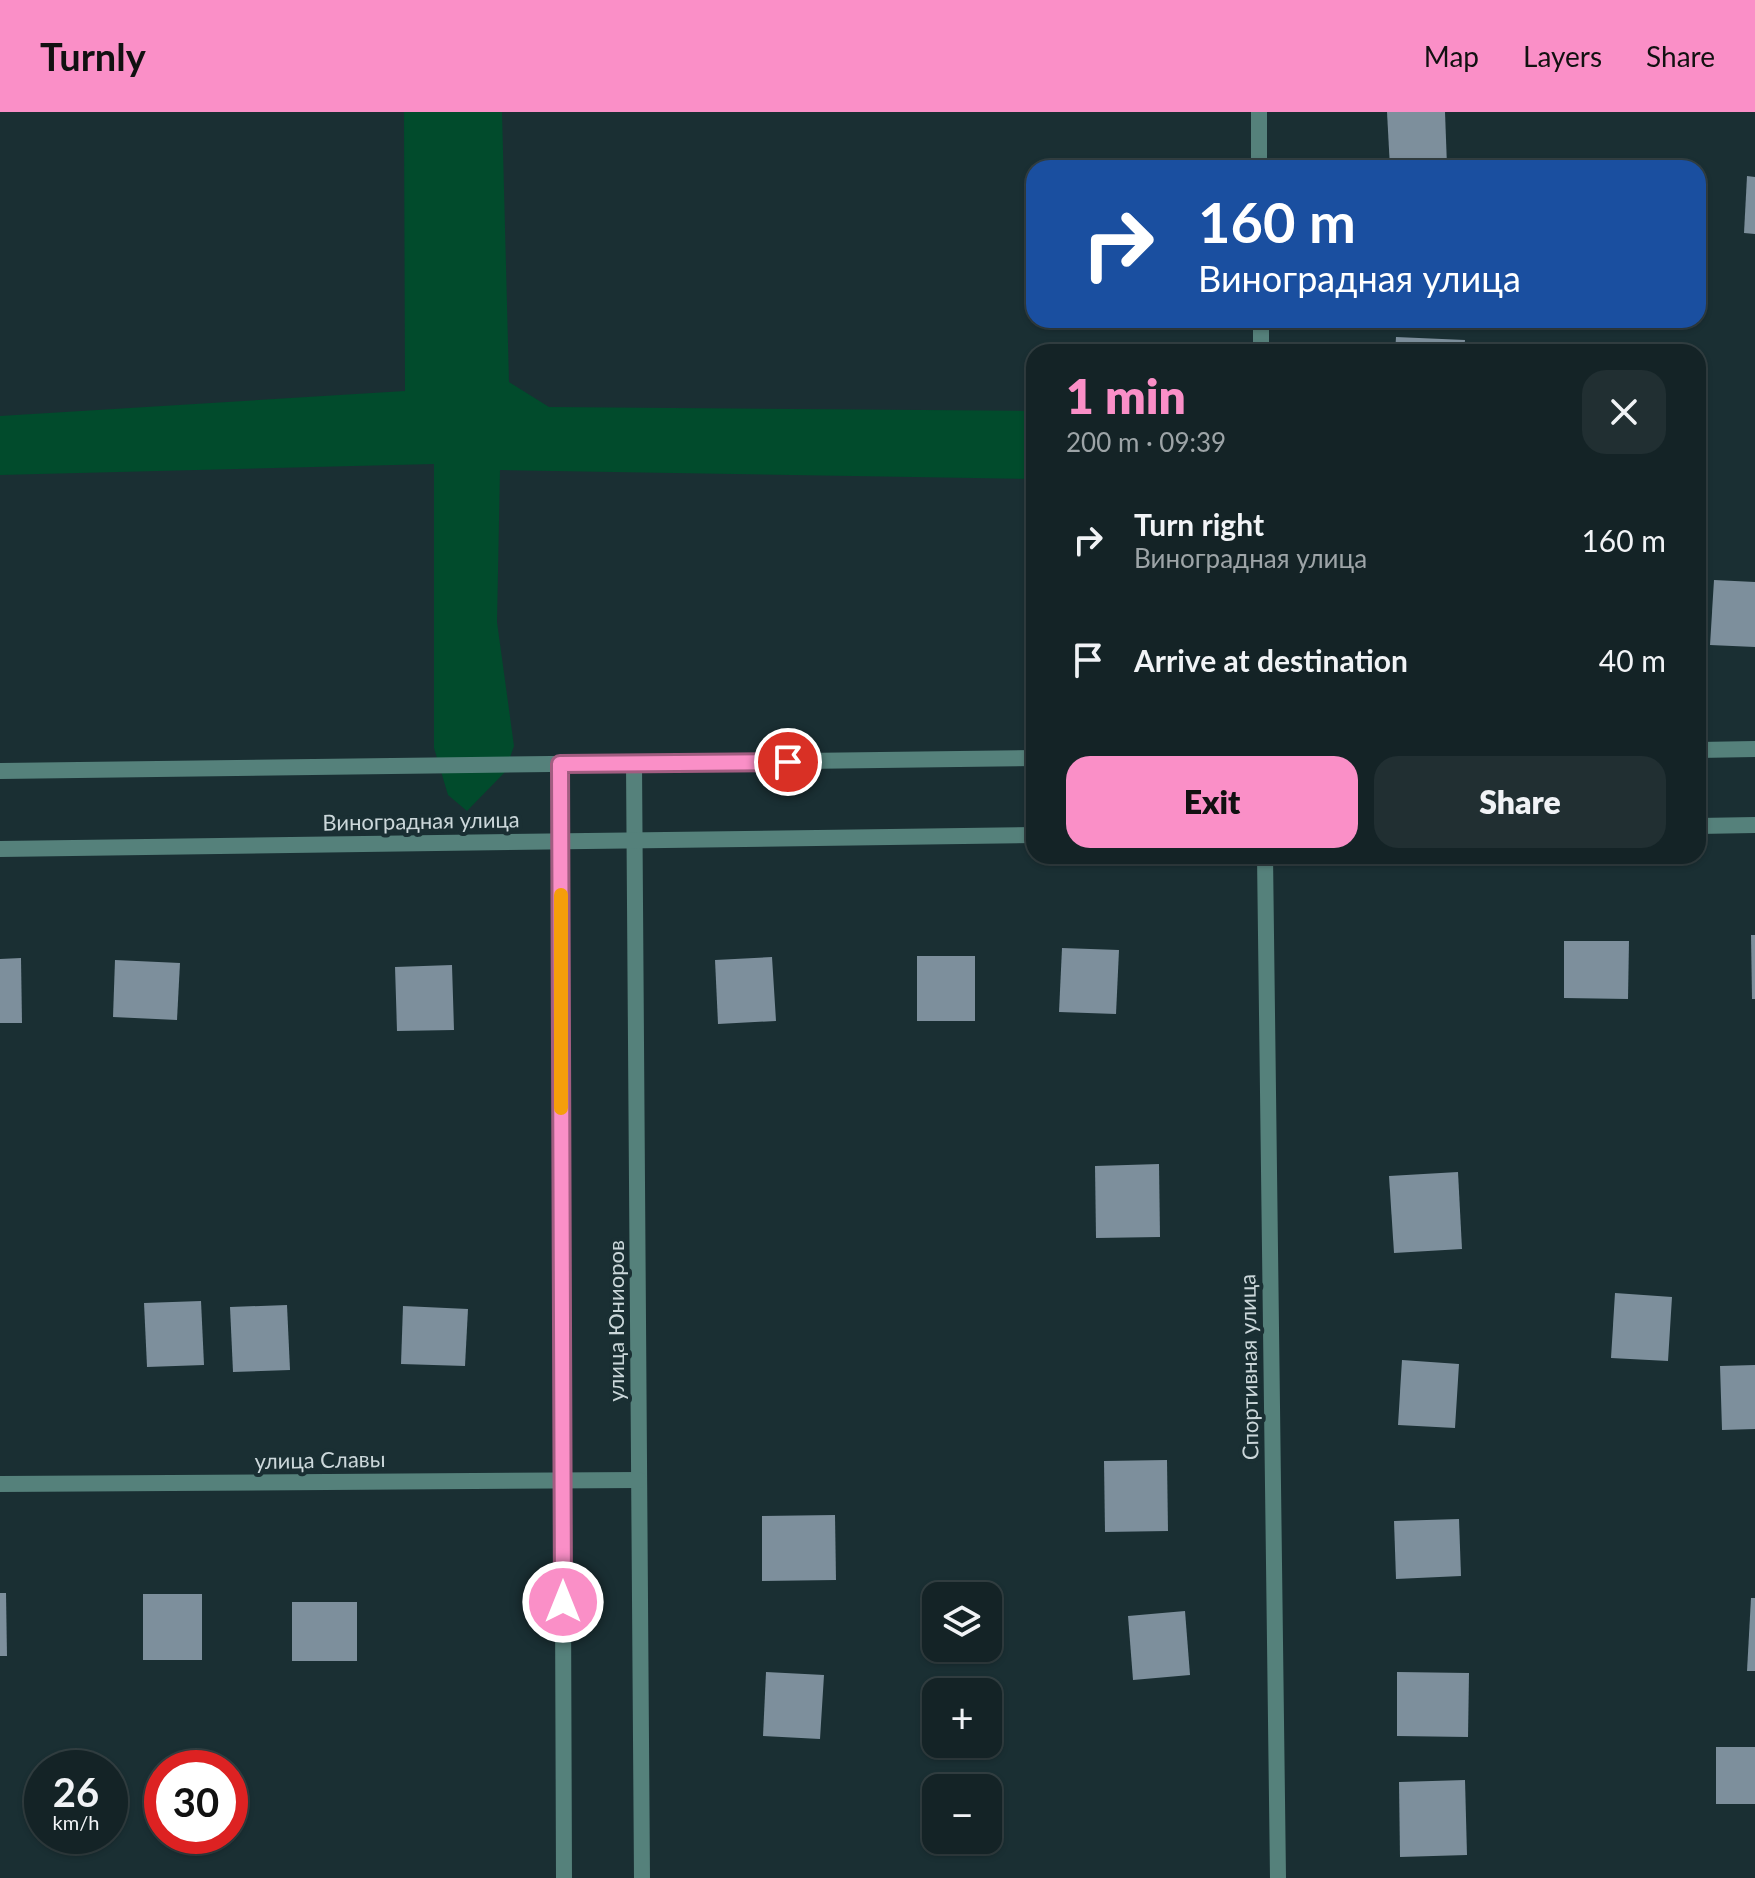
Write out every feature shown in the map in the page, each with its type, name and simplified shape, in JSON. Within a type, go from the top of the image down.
[{"type":"street","points":[[1259,112],[1259,160]]},
{"type":"street","points":[[1706,750],[1755,749]]},
{"type":"street","points":[[0,771],[1026,758]]},
{"type":"street","points":[[560,764],[564,1878]]},
{"type":"street","name":"улица Юниоров","points":[[634,764],[642,1878]]},
{"type":"street","points":[[1706,826],[1755,825]]},
{"type":"street","name":"Виноградная улица","points":[[0,849],[1026,835]]},
{"type":"street","name":"Спортивная улица","points":[[1265,864],[1278,1878]]},
{"type":"street","name":"улица Славы","points":[[0,1484],[639,1480]]},
{"type":"green space","points":[[404,112],[502,112],[509,382],[549,407],[1026,411],[1026,479],[500,470],[497,622],[514,746],[505,772],[467,811],[448,795],[434,748],[434,464],[0,475],[0,416],[405,391]]},
{"type":"building","points":[[1387,112],[1445,112],[1447,160],[1390,160]]},
{"type":"building","points":[[1747,176],[1755,177],[1755,234],[1744,233]]},
{"type":"building","points":[[1396,337],[1465,340],[1465,344],[1396,344]]},
{"type":"building","points":[[1714,580],[1755,582],[1755,647],[1710,645]]},
{"type":"building","points":[[1751,935],[1755,935],[1755,999],[1752,999]]},
{"type":"building","points":[[1564,941],[1629,941],[1628,999],[1564,998]]},
{"type":"building","points":[[1062,948],[1119,950],[1116,1014],[1059,1012]]},
{"type":"building","points":[[917,956],[975,956],[975,1021],[917,1021]]},
{"type":"building","points":[[772,957],[776,1021],[718,1024],[715,960]]},
{"type":"building","points":[[21,958],[22,1023],[0,1023],[0,959]]},
{"type":"building","points":[[115,960],[180,963],[177,1020],[113,1017]]},
{"type":"building","points":[[452,965],[454,1030],[397,1031],[395,967]]},
{"type":"building","points":[[1159,1164],[1160,1237],[1096,1238],[1095,1166]]},
{"type":"building","points":[[1458,1172],[1462,1249],[1394,1253],[1389,1176]]},
{"type":"building","points":[[1615,1293],[1672,1297],[1668,1361],[1611,1358]]},
{"type":"building","points":[[201,1301],[204,1365],[147,1367],[144,1303]]},
{"type":"building","points":[[287,1305],[290,1370],[233,1372],[230,1307]]},
{"type":"building","points":[[403,1306],[468,1309],[465,1366],[401,1364]]},
{"type":"building","points":[[1402,1360],[1459,1364],[1455,1428],[1398,1425]]},
{"type":"building","points":[[1755,1365],[1755,1429],[1722,1430],[1720,1366]]},
{"type":"building","points":[[1167,1460],[1168,1531],[1105,1532],[1104,1461]]},
{"type":"building","points":[[835,1515],[836,1580],[762,1581],[762,1516]]},
{"type":"building","points":[[1459,1519],[1461,1576],[1396,1579],[1394,1521]]},
{"type":"building","points":[[0,1593],[6,1593],[7,1656],[0,1656]]},
{"type":"building","points":[[143,1594],[202,1594],[202,1660],[143,1660]]},
{"type":"building","points":[[1751,1598],[1755,1598],[1755,1671],[1747,1671]]},
{"type":"building","points":[[292,1602],[357,1602],[357,1661],[292,1661]]},
{"type":"building","points":[[1185,1611],[1190,1675],[1133,1680],[1128,1616]]},
{"type":"building","points":[[766,1672],[824,1675],[820,1739],[763,1736]]},
{"type":"building","points":[[1397,1672],[1469,1673],[1468,1737],[1397,1736]]},
{"type":"building","points":[[1716,1747],[1755,1747],[1755,1804],[1716,1804]]},
{"type":"building","points":[[1465,1780],[1467,1855],[1400,1857],[1399,1782]]},
{"type":"slow traffic","points":[[561,895],[561,1108]]},
{"type":"route","points":[[563,1602],[560,764],[788,762]]}]
